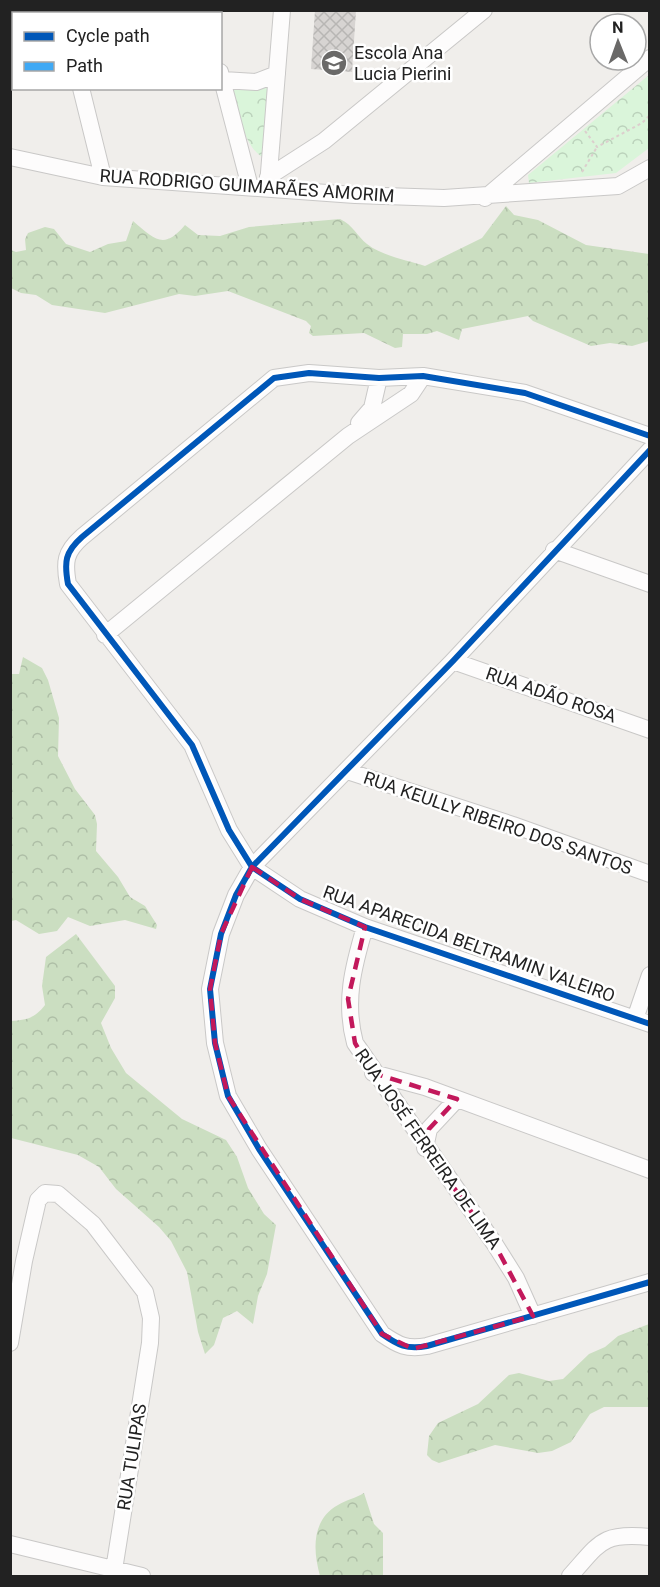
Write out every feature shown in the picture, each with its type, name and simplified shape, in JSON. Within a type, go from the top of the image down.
[{"type":"street","points":[[268,183],[282,10]]},
{"type":"street","points":[[268,183],[324,141],[484,10]]},
{"type":"street","points":[[485,198],[650,58]]},
{"type":"street","points":[[250,187],[222,76],[256,82],[277,74]]},
{"type":"street","points":[[81,90],[103,177]]},
{"type":"street","name":"RUA RODRIGO GUIMARÃES AMORIM","points":[[10,158],[103,177],[250,187],[268,183],[355,195],[485,198],[618,186],[650,168]]},
{"type":"street","points":[[252,867],[229,830],[192,745],[105,635],[68,584],[65,565],[68,549],[274,378],[309,373],[380,378],[423,376],[525,393],[650,436]]},
{"type":"street","points":[[105,635],[348,436],[411,394],[423,376]]},
{"type":"street","points":[[348,436],[372,408],[380,378]]},
{"type":"street","points":[[650,450],[554,550],[453,661],[252,867],[236,896],[221,934],[210,989],[215,1043],[228,1096],[259,1149],[382,1334],[399,1346],[414,1349],[650,1282]]},
{"type":"street","points":[[554,550],[650,584]]},
{"type":"street","name":"RUA ADÃO ROSA","points":[[453,661],[650,730]]},
{"type":"street","name":"RUA KEULLY RIBEIRO DOS SANTOS","points":[[347,771],[513,825],[650,874]]},
{"type":"street","name":"RUA APARECIDA BELTRAMIN VALEIRO","points":[[252,867],[300,899],[365,927],[642,1021]]},
{"type":"street","name":"RUA JOSÉ FERREIRA DE LIMA","points":[[365,927],[348,999],[349,1020],[355,1043],[425,1148],[494,1243],[525,1296],[533,1316]]},
{"type":"street","points":[[642,1021],[650,975]]},
{"type":"street","points":[[373,1073],[425,1087],[650,1170]]},
{"type":"street","points":[[425,1148],[429,1129],[457,1099]]},
{"type":"street","name":"RUA TULIPAS","points":[[10,1343],[24,1261],[38,1200],[45,1193],[58,1194],[93,1224],[145,1292],[151,1318],[150,1343],[114,1573]]},
{"type":"street","points":[[570,1576],[603,1539],[618,1535],[650,1537]]},
{"type":"street","points":[[10,1544],[114,1573],[142,1576]]},
{"type":"path","points":[[579,182],[597,147],[642,123],[650,115]]},
{"type":"path","points":[[581,126],[597,147]]},
{"type":"highlighted area","points":[[252,867],[300,899],[365,927],[348,999],[355,1043],[373,1073],[457,1099],[429,1129],[425,1148],[494,1243],[533,1316],[413,1349],[382,1334],[228,1096],[215,1043],[210,989],[221,934]]},
{"type":"green space","points":[[649,75],[649,148],[616,173],[529,183],[528,175]]},
{"type":"green space","points":[[273,86],[266,159],[258,154],[247,138],[232,89]]},
{"type":"green space","points":[[506,206],[514,215],[538,220],[586,245],[649,254],[649,341],[632,346],[610,343],[591,346],[533,321],[528,316],[462,329],[459,340],[437,331],[427,334],[403,334],[402,347],[395,348],[364,333],[313,336],[309,333],[311,326],[306,321],[228,291],[195,296],[179,294],[105,313],[52,305],[36,295],[21,293],[11,288],[11,250],[16,252],[26,250],[25,239],[28,233],[45,227],[54,229],[66,244],[90,252],[108,244],[126,241],[133,221],[147,233],[159,240],[165,240],[178,233],[185,225],[198,235],[220,236],[249,227],[340,219],[373,248],[387,255],[425,266],[482,238]]},
{"type":"green space","points":[[23,657],[42,668],[48,680],[59,718],[58,756],[75,789],[95,815],[96,851],[118,877],[130,897],[145,906],[157,925],[156,929],[125,920],[90,926],[68,917],[57,931],[39,934],[16,920],[11,921],[10,674],[19,674]]},
{"type":"green space","points":[[76,934],[115,986],[115,998],[101,1023],[111,1048],[126,1073],[182,1119],[226,1140],[237,1157],[248,1188],[264,1214],[276,1225],[267,1274],[258,1296],[253,1324],[237,1311],[223,1318],[214,1345],[205,1354],[198,1332],[187,1272],[171,1241],[159,1227],[116,1189],[99,1167],[78,1155],[11,1138],[11,1021],[30,1017],[38,1013],[45,1005],[42,986],[46,957]]},
{"type":"green space","points":[[649,1324],[649,1407],[604,1407],[590,1414],[571,1442],[552,1451],[538,1453],[495,1445],[439,1463],[427,1455],[429,1436],[438,1423],[478,1404],[509,1375],[519,1373],[549,1381],[563,1379],[589,1354],[605,1347],[618,1336]]},
{"type":"green space","points":[[364,1493],[374,1524],[383,1533],[383,1576],[320,1576],[316,1556],[316,1537],[323,1519],[338,1505]]},
{"type":"building","points":[[315,10],[356,10],[352,72],[311,69]]},
{"type":"marked path","points":[[75,12],[80,10]]},
{"type":"cycle path","points":[[650,436],[525,393],[423,376],[379,378],[309,373],[274,378],[82,537],[69,553],[66,569],[68,584],[192,745],[229,830],[252,867],[300,899],[365,927],[650,1024]]},
{"type":"cycle path","points":[[650,450],[453,661],[252,867],[236,895],[221,934],[210,989],[215,1043],[228,1096],[259,1149],[382,1334],[388,1338],[408,1347],[427,1346],[650,1282]]},
{"type":"place","name":"Escola Ana Lucia Pierini","points":[[334,63]]}]
